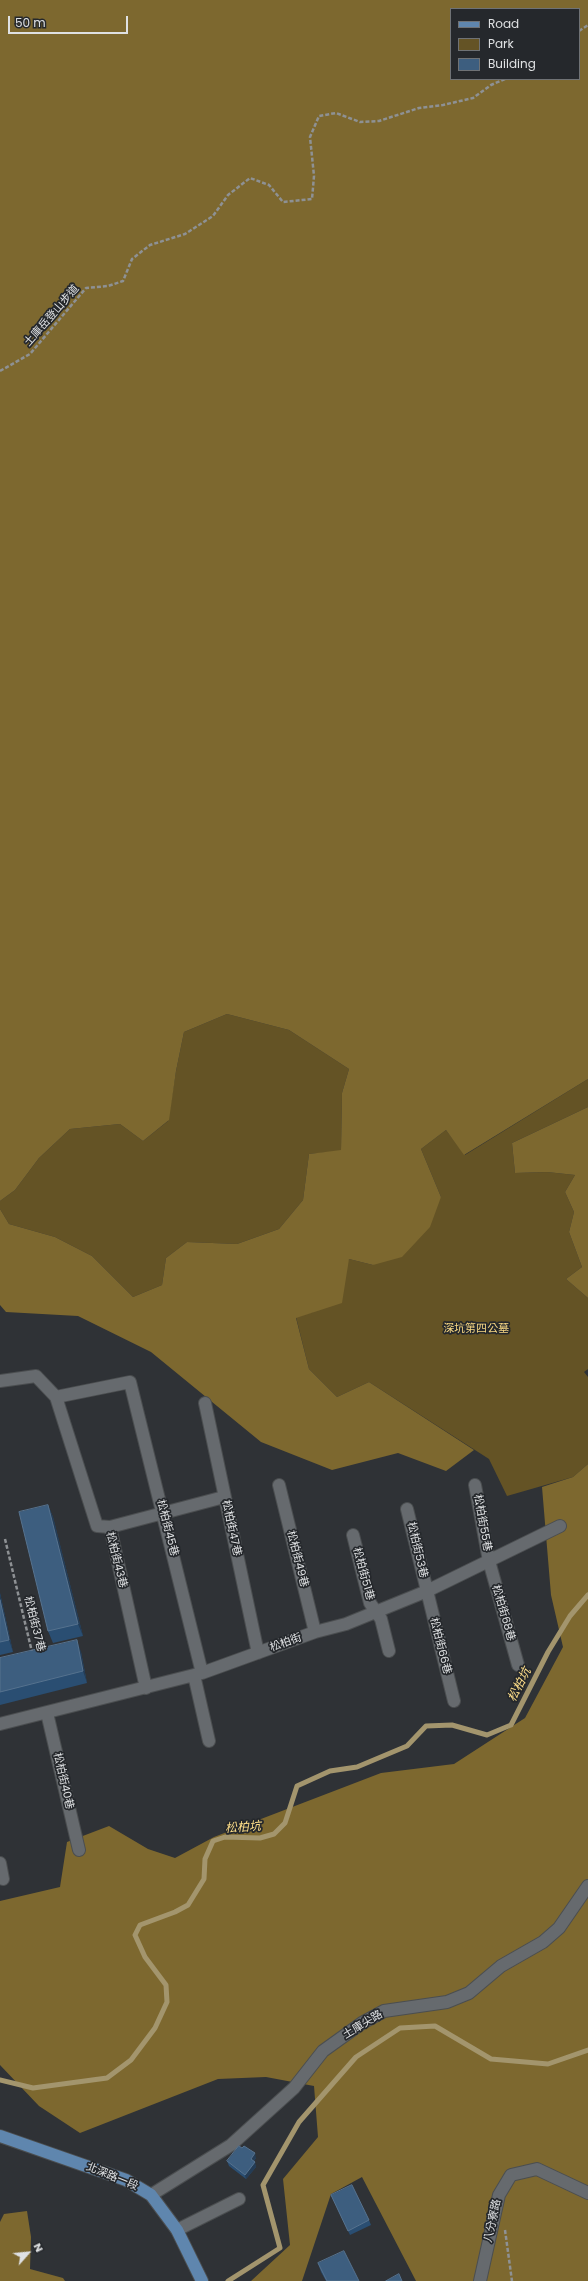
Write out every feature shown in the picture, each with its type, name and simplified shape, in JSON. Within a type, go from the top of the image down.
[{"type":"main road","name":"北深路一段","points":[[0,2136],[126,2180],[151,2195],[177,2230],[202,2281]]},
{"type":"street","points":[[0,1381],[36,1376],[56,1397]]},
{"type":"street","name":"松柏街45巷","points":[[56,1397],[130,1382],[163,1513],[198,1674],[209,1741]]},
{"type":"street","name":"松柏街43巷","points":[[56,1397],[97,1526],[110,1528],[146,1688]]},
{"type":"street","name":"松柏街47巷","points":[[205,1402],[258,1653]]},
{"type":"street","name":"松柏街55巷","points":[[475,1484],[489,1561]]},
{"type":"street","name":"松柏街49巷","points":[[279,1485],[315,1632]]},
{"type":"street","points":[[110,1528],[224,1497]]},
{"type":"street","name":"松柏街53巷","points":[[407,1509],[427,1591]]},
{"type":"street","name":"松柏街","points":[[0,1724],[198,1674],[315,1632],[346,1624],[427,1591],[560,1526]]},
{"type":"street","name":"松柏街51巷","points":[[353,1535],[370,1603],[381,1619],[389,1651]]},
{"type":"street","name":"松柏街68巷","points":[[489,1561],[518,1665]]},
{"type":"street","name":"松柏街66巷","points":[[427,1591],[454,1701]]},
{"type":"street","name":"松柏街40巷","points":[[47,1713],[79,1850]]},
{"type":"street","points":[[0,1863],[4,1878]]},
{"type":"street","name":"土庫尖路","points":[[151,2195],[231,2145],[294,2088],[323,2051],[362,2023],[384,2011],[447,2002],[469,1992],[501,1966],[543,1942],[559,1928],[588,1886]]},
{"type":"street","name":"八分寮路","points":[[480,2281],[499,2195],[510,2175],[537,2169],[588,2193]]},
{"type":"street","points":[[177,2230],[239,2200]]},
{"type":"path","name":"土庫岳登山步道","points":[[0,371],[30,354],[86,288],[108,286],[123,282],[132,259],[150,245],[185,234],[213,216],[228,195],[250,178],[268,185],[283,202],[312,199],[314,176],[310,137],[319,116],[336,113],[360,122],[379,121],[419,108],[443,105],[473,98],[491,85],[503,80]]},
{"type":"path","name":"松柏街37巷","points":[[4,1539],[34,1659]]},
{"type":"path","points":[[492,2223],[507,2230],[512,2281]]},
{"type":"green space","points":[[227,1014],[289,1030],[349,1069],[342,1093],[341,1151],[309,1154],[303,1200],[279,1229],[237,1244],[187,1242],[166,1258],[162,1285],[133,1297],[92,1256],[55,1237],[9,1224],[0,1209],[0,1201],[15,1190],[39,1158],[70,1129],[120,1124],[143,1141],[168,1121],[184,1032]]},
{"type":"green space","name":"深坑第四公墓","points":[[588,1079],[588,1107],[512,1143],[515,1173],[547,1172],[575,1175],[565,1192],[574,1212],[569,1232],[582,1267],[566,1279],[588,1298],[588,1369],[584,1372],[588,1377],[588,1464],[573,1477],[507,1496],[489,1459],[369,1382],[337,1397],[309,1369],[296,1317],[313,1312],[349,1259],[373,1265],[441,1197],[421,1149],[446,1130],[465,1155]]},
{"type":"shaded area","points":[[0,0],[588,0],[588,1079],[464,1155],[446,1130],[421,1149],[441,1197],[430,1227],[402,1257],[373,1265],[349,1259],[342,1303],[296,1318],[309,1369],[337,1397],[369,1382],[474,1450],[446,1471],[398,1453],[332,1470],[261,1442],[151,1352],[78,1316],[6,1312],[0,1305],[0,1209],[9,1224],[55,1237],[92,1256],[133,1297],[162,1285],[166,1258],[187,1242],[237,1244],[279,1229],[303,1200],[309,1154],[341,1150],[342,1093],[349,1069],[289,1030],[227,1014],[184,1032],[176,1071],[169,1120],[143,1141],[120,1124],[70,1129],[39,1158],[15,1190],[0,1201]]},
{"type":"shaded area","points":[[588,1107],[588,1298],[566,1279],[582,1267],[569,1232],[574,1212],[565,1192],[575,1175],[547,1172],[515,1173],[512,1143]]},
{"type":"shaded area","points":[[588,1464],[588,2281],[416,2281],[362,2177],[331,2194],[302,2281],[251,2281],[290,2245],[283,2179],[318,2137],[314,2086],[266,2077],[218,2079],[80,2133],[39,2106],[0,2065],[0,1901],[60,1887],[67,1842],[109,1826],[148,1849],[175,1858],[214,1837],[381,1773],[454,1764],[525,1718],[563,1647],[551,1595],[542,1487],[573,1477]]},
{"type":"shaded area","points":[[27,2211],[31,2237],[30,2269],[63,2278],[65,2281],[0,2281],[0,2222],[4,2214]]},
{"type":"building","points":[[48,1505],[78,1624],[48,1631],[19,1512]]},
{"type":"building","points":[[0,1600],[9,1640],[0,1642]]},
{"type":"building","points":[[77,1640],[83,1671],[0,1692],[0,1658]]},
{"type":"building","points":[[239,2146],[242,2148],[244,2146],[255,2153],[251,2159],[255,2162],[245,2175],[227,2161]]},
{"type":"building","points":[[352,2185],[369,2220],[348,2231],[331,2195]]},
{"type":"building","points":[[344,2251],[359,2281],[327,2281],[318,2263]]},
{"type":"building","points":[[399,2274],[402,2281],[386,2281]]},
{"type":"waterway","name":"松柏坑","points":[[0,2080],[33,2088],[107,2078],[131,2060],[155,2028],[167,2002],[166,1985],[145,1957],[135,1935],[140,1925],[175,1912],[188,1905],[204,1879],[205,1859],[213,1841],[225,1837],[260,1838],[274,1834],[285,1823],[297,1786],[330,1771],[357,1767],[407,1746],[426,1726],[452,1725],[487,1735],[511,1725],[548,1652],[570,1616],[588,1595]]},
{"type":"waterway","points":[[228,2281],[280,2248],[263,2185],[299,2122],[356,2057],[400,2028],[435,2026],[491,2059],[548,2064],[588,2050]]}]
